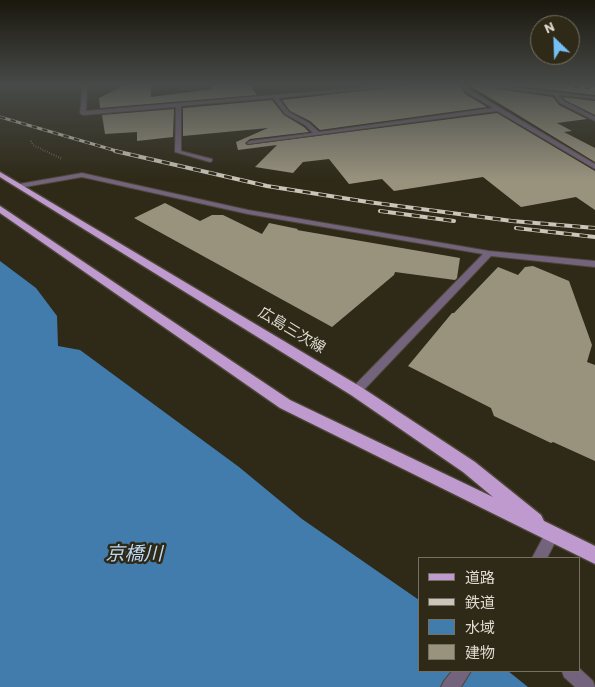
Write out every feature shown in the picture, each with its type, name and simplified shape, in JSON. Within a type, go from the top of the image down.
[{"type":"main road","name":"広島三次線","points":[[0,174],[356,391],[468,467],[552,535]]},
{"type":"main road","name":"広島三次線","points":[[0,209],[285,404],[595,555]]},
{"type":"street","points":[[178,117],[178,152],[210,160]]},
{"type":"street","points":[[295,117],[317,133]]},
{"type":"street","points":[[250,143],[437,117]]},
{"type":"street","points":[[511,117],[595,167]]},
{"type":"street","points":[[19,186],[82,175],[248,212],[489,253],[595,264]]},
{"type":"street","points":[[356,391],[489,253]]},
{"type":"street","points":[[540,557],[552,535]]},
{"type":"street","points":[[450,687],[462,672]]},
{"type":"street","points":[[571,672],[587,687]]},
{"type":"path","points":[[31,141],[33,146],[63,159]]},
{"type":"water","name":"京橋川","points":[[0,261],[36,288],[57,316],[58,346],[80,350],[239,467],[302,519],[418,599],[418,672],[509,672],[528,687],[0,687]]},
{"type":"building","points":[[102,117],[174,117],[173,137],[137,141],[137,132],[105,134]]},
{"type":"building","points":[[183,117],[287,117],[309,132],[250,139],[245,143],[247,145],[465,117],[504,117],[595,171],[595,210],[576,197],[521,207],[483,177],[394,191],[382,179],[349,184],[329,159],[303,162],[293,173],[255,167],[277,145],[238,150],[236,142],[268,128],[183,136]]},
{"type":"building","points":[[302,117],[414,117],[320,130]]},
{"type":"building","points":[[521,117],[583,117],[587,119],[557,123],[572,131],[564,132],[595,148],[595,162]]},
{"type":"building","points":[[165,203],[200,221],[212,215],[223,215],[262,234],[269,223],[297,230],[460,258],[457,278],[455,280],[395,272],[394,275],[332,327],[134,218]]},
{"type":"building","points":[[533,266],[569,281],[592,345],[587,362],[595,365],[595,461],[494,416],[491,408],[408,366],[452,313],[498,267],[518,275],[525,267]]},
{"type":"railway","points":[[0,117],[120,152]]},
{"type":"railway","points":[[115,151],[267,186],[368,202],[512,221],[595,228]]},
{"type":"railway","points":[[380,211],[454,221]]},
{"type":"railway","points":[[516,228],[595,237]]}]
